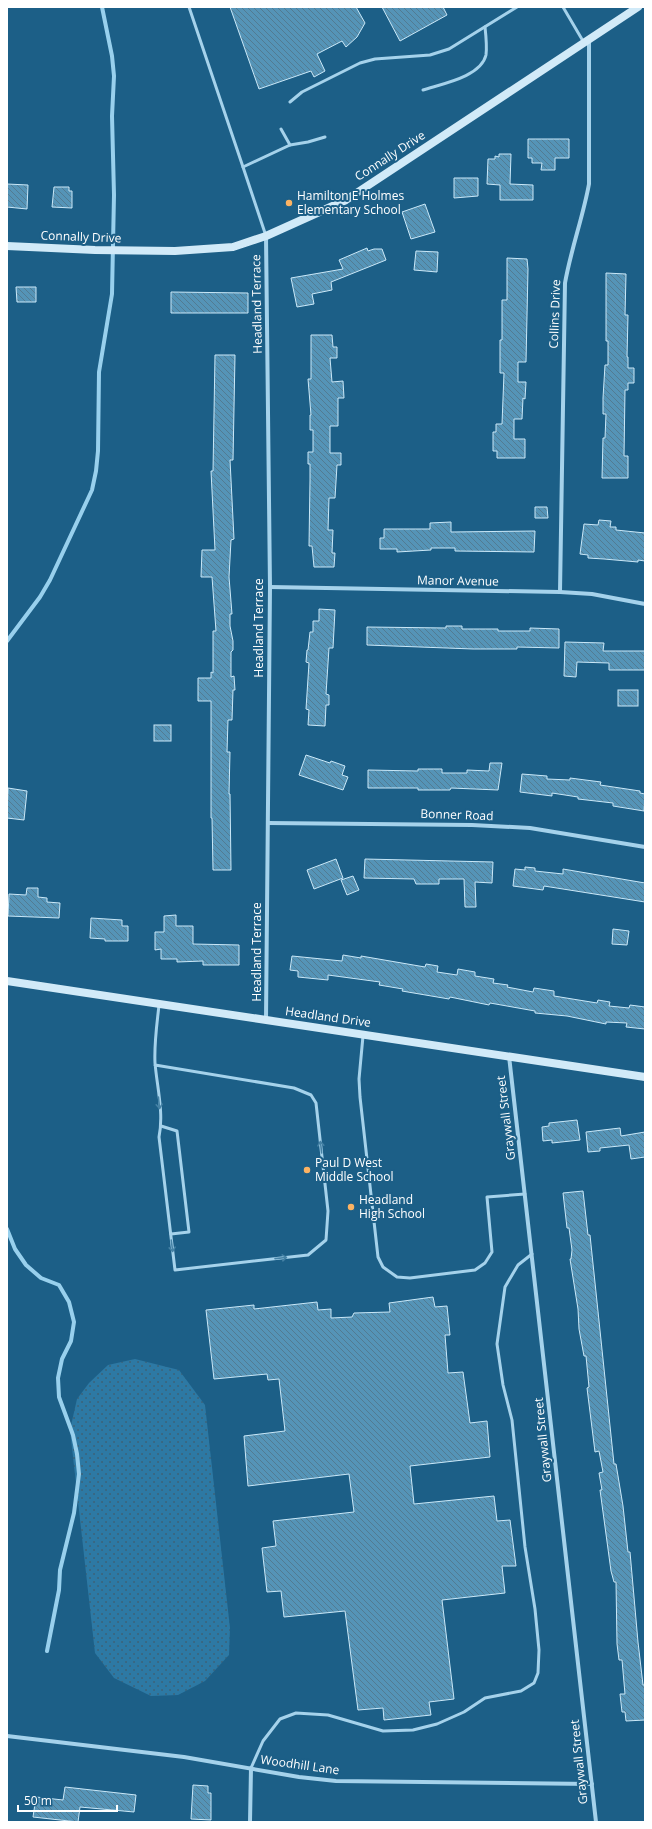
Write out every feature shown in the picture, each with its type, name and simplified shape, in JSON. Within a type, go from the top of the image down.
[{"type":"street","name":"Connally Drive","points":[[7,246],[95,250],[176,251],[233,247],[266,236],[346,200],[638,7]]},
{"type":"street","name":"Collins Drive","points":[[560,592],[565,283],[568,264],[585,206],[589,184],[586,42]]},
{"type":"street","name":"Headland Terrace","points":[[266,236],[270,587],[266,1020]]},
{"type":"street","name":"Manor Avenue","points":[[270,587],[560,592],[592,594],[645,604]]},
{"type":"street","name":"Bonner Road","points":[[268,823],[472,825],[523,828],[586,836],[645,847]]},
{"type":"street","name":"Headland Drive","points":[[7,981],[645,1077]]},
{"type":"street","name":"Graywall Street","points":[[509,1056],[596,1822]]},
{"type":"street","name":"Woodhill Lane","points":[[7,1736],[184,1757],[300,1777],[336,1780],[592,1784]]},
{"type":"street","points":[[250,1822],[251,1768]]},
{"type":"lane","points":[[189,7],[266,236]]},
{"type":"lane","points":[[290,102],[302,92],[360,63],[375,59],[430,55],[449,49],[517,7]]},
{"type":"lane","points":[[563,7],[586,42]]},
{"type":"lane","points":[[423,90],[475,72],[483,64],[486,54],[485,27]]},
{"type":"lane","points":[[282,129],[290,145]]},
{"type":"lane","points":[[243,167],[290,145],[325,137]]},
{"type":"lane","points":[[155,1064],[294,1088],[311,1095],[316,1103],[328,1211],[326,1240],[308,1255],[175,1270],[159,1137],[161,1126],[155,1064],[154,1043],[159,1004]]},
{"type":"lane","points":[[363,1034],[359,1080],[360,1097],[378,1258],[383,1267],[397,1277],[410,1278],[475,1270],[485,1263],[492,1252],[487,1198],[525,1194]]},
{"type":"lane","points":[[161,1126],[177,1131],[190,1232],[170,1234]]},
{"type":"lane","points":[[251,1768],[263,1741],[280,1719],[296,1714],[328,1715],[383,1731],[413,1730],[438,1724],[464,1712],[485,1698],[521,1691],[534,1683],[538,1673],[539,1650],[535,1609],[526,1547],[512,1420],[503,1385],[497,1344],[505,1287],[518,1264],[532,1254]]},
{"type":"shaded area","points":[[135,1359],[179,1370],[205,1405],[230,1628],[229,1655],[205,1681],[178,1695],[151,1696],[114,1678],[95,1653],[70,1430],[77,1399],[89,1383],[108,1365]]},
{"type":"building","points":[[230,7],[356,7],[365,23],[357,37],[346,47],[342,41],[317,54],[325,71],[314,77],[311,71],[259,89]]},
{"type":"building","points":[[382,7],[443,7],[447,15],[400,41]]},
{"type":"building","points":[[528,139],[569,139],[569,158],[555,158],[555,170],[541,170],[542,163],[532,163],[532,158],[528,158]]},
{"type":"building","points":[[499,154],[511,154],[510,184],[533,185],[533,200],[500,200],[500,185],[487,184],[488,159],[495,159],[495,156],[499,157]]},
{"type":"building","points":[[454,178],[478,178],[478,196],[454,198]]},
{"type":"building","points":[[7,184],[28,185],[27,209],[7,207]]},
{"type":"building","points":[[54,187],[69,187],[69,191],[72,191],[72,208],[52,207]]},
{"type":"building","points":[[425,204],[435,232],[411,239],[402,212]]},
{"type":"building","points":[[367,248],[368,251],[382,249],[386,260],[331,282],[332,290],[312,294],[314,304],[297,307],[291,278],[343,269],[339,260]]},
{"type":"building","points":[[416,251],[438,252],[437,272],[414,270]]},
{"type":"building","points":[[507,258],[527,259],[528,269],[526,362],[518,362],[518,382],[526,382],[525,399],[523,398],[522,419],[514,419],[514,439],[525,439],[525,458],[497,458],[497,451],[493,451],[493,432],[496,432],[496,424],[502,424],[504,373],[500,373],[500,340],[502,340],[502,300],[507,300]]},
{"type":"building","points":[[606,273],[626,274],[625,315],[628,315],[627,357],[628,368],[634,368],[634,383],[628,383],[628,390],[625,390],[624,456],[628,456],[628,478],[602,478],[603,438],[605,438],[606,414],[603,414],[603,398],[605,365],[608,365],[608,341],[606,341]]},
{"type":"building","points":[[16,287],[36,287],[36,302],[17,302]]},
{"type":"building","points":[[171,292],[248,293],[248,313],[171,313]]},
{"type":"building","points":[[311,335],[332,335],[333,347],[337,347],[337,358],[330,358],[332,382],[343,381],[344,398],[338,398],[338,426],[330,426],[330,453],[341,453],[341,465],[337,465],[335,498],[329,498],[328,530],[333,530],[332,553],[335,553],[334,567],[314,567],[312,546],[309,546],[310,464],[308,464],[308,452],[313,452],[313,430],[310,430],[311,415],[308,379],[311,379]]},
{"type":"building","points":[[215,355],[235,355],[233,460],[230,460],[234,539],[231,540],[229,577],[232,614],[230,614],[230,626],[233,641],[233,650],[231,652],[231,677],[234,676],[235,690],[233,690],[232,720],[228,720],[227,752],[230,752],[229,794],[231,870],[213,870],[211,818],[211,701],[198,701],[198,678],[211,678],[211,672],[213,673],[213,631],[216,631],[212,577],[201,577],[202,550],[215,550],[211,471],[213,471]]},
{"type":"building","points":[[535,507],[547,507],[548,518],[535,518]]},
{"type":"building","points":[[599,520],[611,521],[610,527],[616,527],[616,530],[645,533],[645,561],[638,560],[638,562],[588,558],[588,555],[580,554],[584,524],[598,525]]},
{"type":"building","points":[[451,522],[451,532],[535,531],[534,552],[455,551],[455,548],[431,548],[431,550],[397,552],[397,549],[380,549],[380,538],[384,538],[384,529],[430,529],[430,523]]},
{"type":"building","points":[[319,609],[335,610],[333,648],[329,648],[326,694],[329,695],[329,705],[326,705],[325,726],[308,725],[309,710],[306,709],[309,663],[306,662],[307,650],[310,632],[313,632],[313,621],[319,621]]},
{"type":"building","points":[[446,626],[462,626],[462,629],[498,629],[498,631],[530,631],[530,628],[559,629],[559,648],[517,647],[517,649],[473,649],[367,645],[367,627],[446,628]]},
{"type":"building","points":[[565,642],[604,643],[603,651],[645,651],[645,670],[609,670],[609,663],[577,662],[576,677],[564,676]]},
{"type":"building","points":[[618,690],[638,690],[638,706],[618,706]]},
{"type":"building","points":[[154,725],[171,725],[171,741],[154,741]]},
{"type":"building","points":[[306,755],[345,766],[342,775],[348,777],[343,790],[299,775]]},
{"type":"building","points":[[490,763],[502,763],[498,790],[451,788],[450,790],[418,790],[418,788],[368,788],[368,770],[418,771],[418,769],[442,769],[442,773],[467,773],[467,770],[489,771]]},
{"type":"building","points":[[522,774],[547,776],[547,779],[570,780],[570,778],[601,782],[600,785],[640,791],[640,793],[645,794],[644,811],[613,806],[613,803],[578,799],[578,797],[552,793],[552,796],[520,792]]},
{"type":"building","points":[[8,788],[27,791],[24,820],[7,818]]},
{"type":"building","points":[[336,859],[343,878],[314,889],[307,870]]},
{"type":"building","points":[[365,859],[493,862],[492,883],[475,882],[476,907],[465,907],[464,879],[439,879],[439,884],[416,884],[414,879],[364,878]]},
{"type":"building","points":[[525,867],[535,868],[535,871],[563,874],[563,869],[645,883],[645,902],[544,886],[543,890],[513,886],[515,869],[525,870]]},
{"type":"building","points":[[353,876],[359,890],[347,895],[341,880]]},
{"type":"building","points":[[27,888],[38,888],[38,897],[47,898],[47,902],[60,903],[59,918],[8,916],[9,894],[26,895]]},
{"type":"building","points":[[176,915],[176,926],[193,926],[193,944],[239,945],[239,965],[203,965],[203,961],[177,962],[177,959],[161,959],[161,949],[155,950],[155,932],[164,932],[164,916]]},
{"type":"building","points":[[91,918],[122,920],[122,926],[128,926],[128,941],[105,941],[105,939],[90,938]]},
{"type":"building","points":[[613,929],[629,931],[627,945],[612,944]]},
{"type":"building","points":[[343,955],[361,958],[361,956],[425,967],[426,964],[438,966],[437,972],[457,975],[458,969],[475,972],[475,976],[494,979],[493,983],[508,985],[507,987],[533,992],[534,988],[554,991],[554,996],[597,1003],[598,1000],[610,1002],[609,1006],[629,1008],[630,1005],[645,1007],[645,1029],[626,1027],[627,1023],[606,1022],[606,1024],[567,1016],[535,1013],[535,1011],[490,1003],[489,1005],[450,997],[449,999],[402,991],[403,989],[379,985],[380,982],[328,975],[328,980],[298,977],[298,971],[290,970],[292,956],[342,961]]},
{"type":"building","points":[[577,1120],[580,1140],[552,1143],[552,1140],[543,1141],[542,1127],[549,1126],[549,1123]]},
{"type":"building","points":[[620,1128],[621,1136],[645,1132],[645,1157],[631,1159],[629,1145],[600,1148],[600,1151],[588,1152],[586,1132]]},
{"type":"building","points":[[583,1191],[588,1235],[590,1235],[614,1464],[616,1464],[623,1506],[628,1552],[630,1552],[638,1642],[643,1685],[645,1685],[645,1720],[626,1721],[625,1712],[622,1712],[620,1694],[625,1694],[622,1660],[619,1660],[617,1644],[616,1582],[614,1582],[611,1571],[600,1490],[602,1490],[599,1473],[603,1472],[599,1451],[595,1452],[587,1388],[589,1387],[586,1356],[584,1356],[579,1329],[578,1309],[570,1259],[572,1250],[569,1228],[567,1228],[563,1193]]},
{"type":"building","points":[[433,1297],[435,1307],[447,1306],[450,1335],[445,1335],[448,1373],[463,1372],[470,1423],[487,1421],[490,1457],[410,1466],[414,1504],[494,1496],[497,1521],[510,1520],[516,1566],[502,1566],[505,1593],[442,1600],[454,1699],[429,1702],[431,1715],[384,1720],[383,1708],[358,1710],[345,1611],[284,1617],[281,1591],[267,1592],[262,1548],[276,1546],[273,1521],[354,1512],[349,1474],[248,1486],[244,1436],[285,1431],[279,1379],[268,1380],[267,1374],[214,1379],[206,1310],[254,1305],[254,1309],[317,1302],[318,1310],[331,1309],[331,1318],[352,1317],[354,1313],[390,1312],[389,1303]]},
{"type":"building","points":[[193,1785],[208,1786],[208,1793],[211,1793],[211,1820],[191,1819]]},
{"type":"building","points":[[65,1787],[136,1795],[134,1812],[80,1807],[78,1822],[33,1817],[36,1797],[63,1800]]},
{"type":"waterway","points":[[7,641],[40,597],[50,580],[92,490],[96,471],[98,451],[99,372],[112,294],[114,195],[112,116],[114,76],[112,56],[102,7]]},
{"type":"waterway","points":[[7,1229],[15,1249],[26,1265],[41,1278],[59,1285],[69,1302],[74,1322],[71,1341],[62,1359],[58,1378],[59,1397],[73,1435],[79,1474],[74,1513],[60,1570],[59,1590],[47,1651]]},
{"type":"place","name":"Hamilton E Holmes Elementary School","points":[[289,203]]},
{"type":"place","name":"Paul D West Middle School","points":[[307,1170]]},
{"type":"place","name":"Headland High School","points":[[351,1207]]}]
